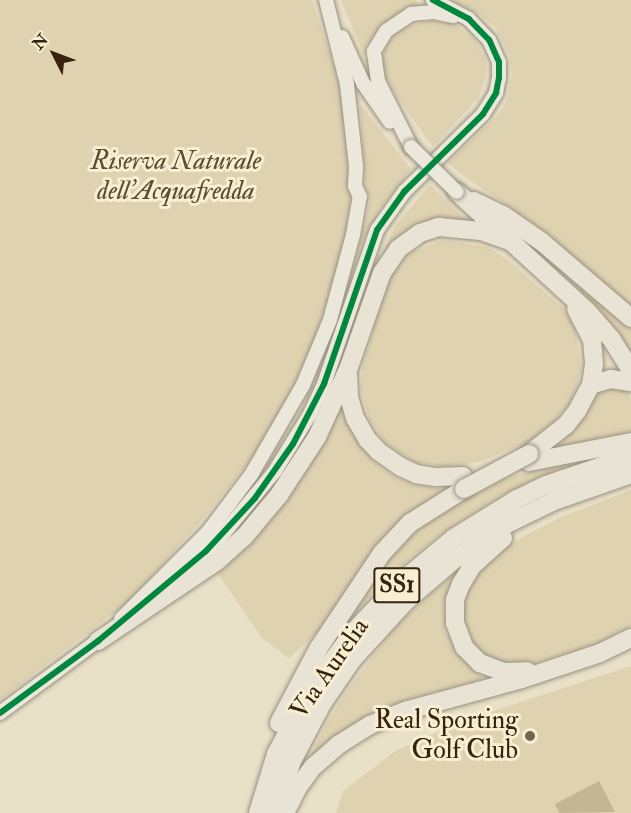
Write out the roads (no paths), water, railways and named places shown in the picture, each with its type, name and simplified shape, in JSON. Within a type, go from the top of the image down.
[{"type":"highway","points":[[457,192],[507,240],[558,282],[606,332],[631,370]]},
{"type":"highway","points":[[457,192],[503,215],[542,243],[631,318]]},
{"type":"highway","points":[[98,641],[198,574],[244,537],[279,495],[317,437],[349,367],[381,273],[391,256],[420,233],[439,227],[481,231],[507,240]]},
{"type":"highway","points":[[529,458],[566,425],[584,401],[591,385],[594,363],[592,340],[580,315],[558,282]]},
{"type":"highway","points":[[349,367],[348,385],[352,411],[362,432],[378,451],[416,474],[464,482]]},
{"type":"highway","points":[[591,385],[611,379],[631,382]]},
{"type":"highway","points":[[256,813],[259,774],[271,741],[295,689],[340,614],[382,553],[400,532],[464,482],[529,458],[631,442]]},
{"type":"highway","name":"Via Aurelia","points":[[256,813],[276,754],[309,692],[355,630],[396,586],[439,549],[503,507],[546,485],[631,456]]},
{"type":"highway","name":"Via Aurelia","points":[[275,813],[292,761],[313,718],[347,667],[405,602],[455,559],[507,524],[554,501],[631,474]]},
{"type":"highway","points":[[550,668],[503,672],[480,663],[461,641],[454,612],[458,589],[472,566],[495,545],[554,501]]},
{"type":"highway","points":[[285,813],[298,786],[313,767],[338,745],[370,724],[405,711],[522,679],[608,651],[631,638]]},
{"type":"street","points":[[326,0],[363,83],[382,112],[411,147],[457,192]]},
{"type":"street","points":[[98,641],[208,532],[252,475],[303,385],[330,320],[353,235],[360,196],[355,186],[356,166],[347,84],[326,0]]},
{"type":"street","points":[[0,713],[98,641],[219,539],[255,498],[293,444],[324,384],[377,230],[404,192],[483,114],[496,93],[500,70],[497,55],[477,26],[462,14],[433,0]]},
{"type":"street","points":[[411,147],[378,81],[372,56],[375,45],[397,22],[418,13],[453,15],[477,26]]},
{"type":"place","name":"Real Sporting Golf Club","points":[[530,736]]},
{"type":"park label","name":"Riserva Naturale dell'Acquafredda","points":[[176,176]]}]
